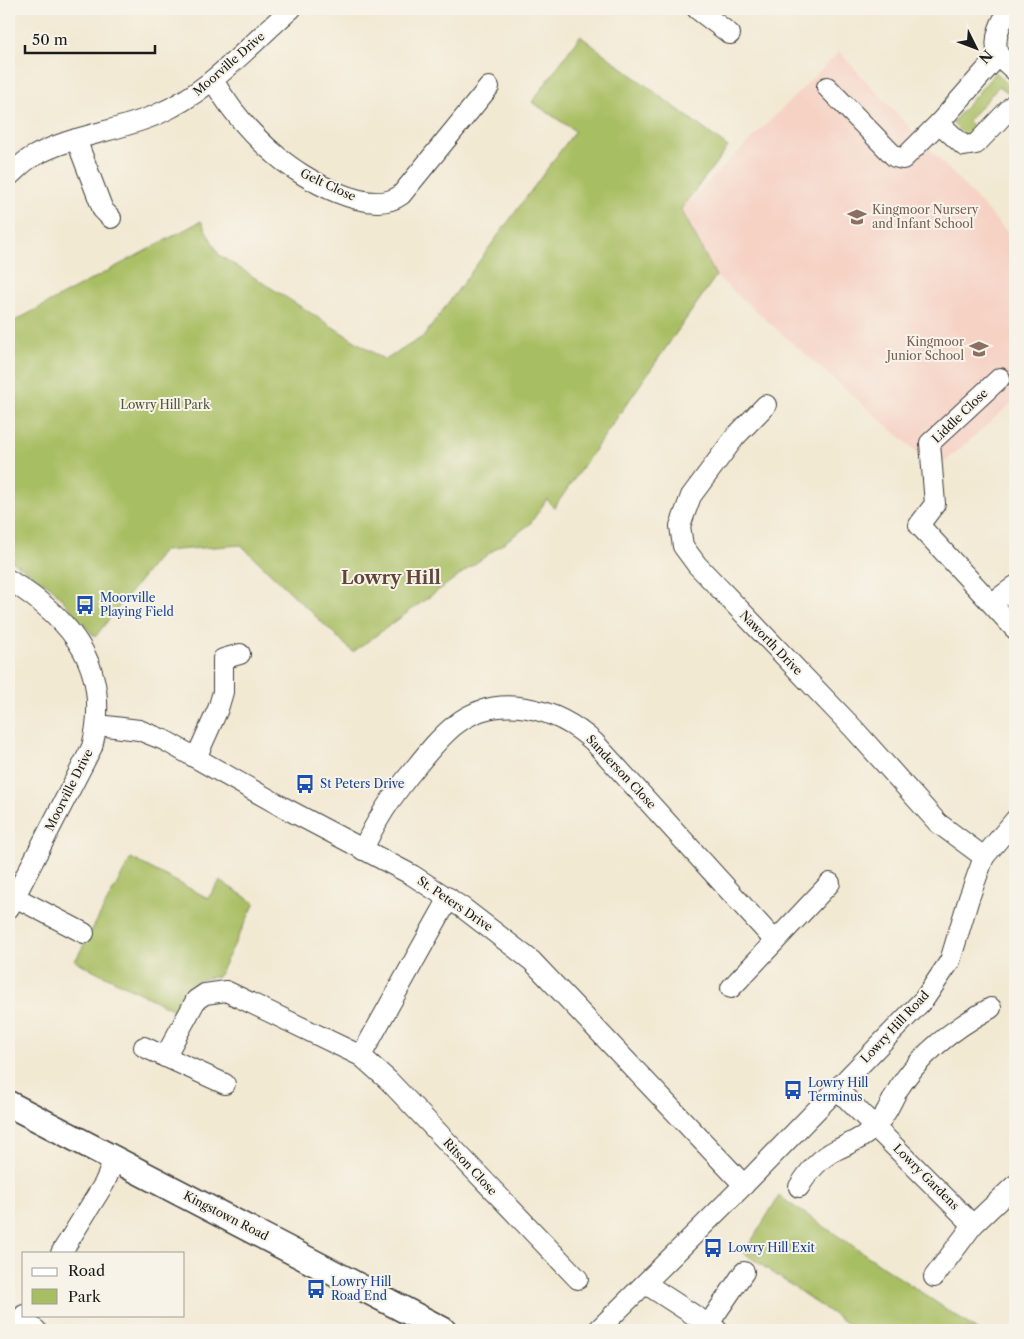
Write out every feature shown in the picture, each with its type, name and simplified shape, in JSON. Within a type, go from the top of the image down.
[{"type":"main road","name":"Kingstown Road","points":[[9,1104],[443,1330]]},
{"type":"street","name":"Moorville Drive","points":[[9,176],[30,157],[76,139],[158,114],[189,98],[213,80],[291,9]]},
{"type":"street","points":[[697,9],[730,34]]},
{"type":"street","points":[[1011,9],[999,30],[996,45],[999,55],[1015,71]]},
{"type":"street","points":[[827,86],[895,157],[903,158],[939,123],[999,55]]},
{"type":"street","name":"Gelt Close","points":[[213,80],[222,95],[242,119],[277,156],[294,169],[343,194],[373,203],[386,202],[401,194],[489,87]]},
{"type":"street","points":[[939,123],[964,146],[976,144],[998,116],[1015,103]]},
{"type":"street","points":[[76,139],[104,210],[111,218]]},
{"type":"street","name":"Liddle Close","points":[[1000,378],[930,443],[935,504],[918,525],[1015,629]]},
{"type":"street","name":"Naworth Drive","points":[[766,405],[735,437],[690,496],[680,526],[684,546],[696,565],[852,728],[938,823],[984,857]]},
{"type":"street","name":"Moorville Drive","points":[[9,580],[47,608],[77,639],[93,675],[98,724],[92,747],[11,899]]},
{"type":"street","points":[[992,603],[1015,586]]},
{"type":"street","points":[[196,758],[218,709],[223,692],[225,655]]},
{"type":"street","name":"Sanderson Close","points":[[363,850],[369,835],[396,791],[436,742],[456,724],[473,715],[496,708],[535,708],[558,716],[580,729],[594,742],[775,941]]},
{"type":"street","name":"St. Peters Drive","points":[[98,724],[139,730],[164,740],[412,875],[449,898],[532,962],[744,1185]]},
{"type":"street","name":"Lowry Hill Road","points":[[598,1330],[744,1185],[925,998],[941,977],[950,961],[969,898],[984,857],[1015,820]]},
{"type":"street","points":[[731,988],[830,883]]},
{"type":"street","points":[[362,1056],[449,898]]},
{"type":"street","points":[[11,899],[84,933]]},
{"type":"street","name":"Ritson Close","points":[[164,1057],[196,1000],[205,994],[226,991],[362,1056],[578,1279]]},
{"type":"street","points":[[799,1187],[808,1171],[834,1151],[864,1137],[876,1126],[886,1115],[899,1087],[923,1058],[938,1044],[971,1019],[991,1008]]},
{"type":"street","points":[[144,1047],[225,1084]]},
{"type":"street","name":"Lowry Gardens","points":[[837,1089],[973,1225]]},
{"type":"street","points":[[62,1252],[104,1184],[115,1159]]},
{"type":"street","points":[[934,1277],[973,1225],[1015,1185]]},
{"type":"street","points":[[646,1284],[712,1328],[744,1272]]},
{"type":"street","points":[[24,1316],[23,1320],[36,1330]]},
{"type":"shaded area","points":[[839,52],[1015,240],[1015,400],[945,462],[926,460],[716,276],[681,209]]},
{"type":"green space","name":"Lowry Hill Park","points":[[580,36],[728,147],[681,209],[716,276],[554,508],[547,499],[530,524],[353,652],[241,545],[163,551],[95,637],[52,588],[9,559],[9,324],[201,221],[219,255],[385,360],[424,336],[575,131],[532,102]]},
{"type":"green space","points":[[996,72],[1011,88],[1012,96],[999,86],[968,121],[979,132],[966,137],[952,123]]},
{"type":"green space","points":[[131,858],[208,898],[220,881],[255,903],[218,977],[202,979],[197,982],[187,991],[174,1010],[75,961]]},
{"type":"green space","points":[[779,1196],[977,1330],[856,1330],[744,1253]]},
{"type":"place","name":"Kingmoor Nursery and Infant School","points":[[857,217]]},
{"type":"place","name":"Kingmoor Junior School","points":[[979,349]]},
{"type":"place","name":"Moorville Playing Field","points":[[85,605]]},
{"type":"place","name":"St Peters Drive","points":[[305,784]]},
{"type":"place","name":"Lowry Hill Terminus","points":[[793,1090]]},
{"type":"place","name":"Lowry Hill Exit","points":[[713,1248]]},
{"type":"place","name":"Lowry Hill Road End","points":[[316,1289]]},
{"type":"district","name":"Lowry Hill","points":[[391,578]]}]
